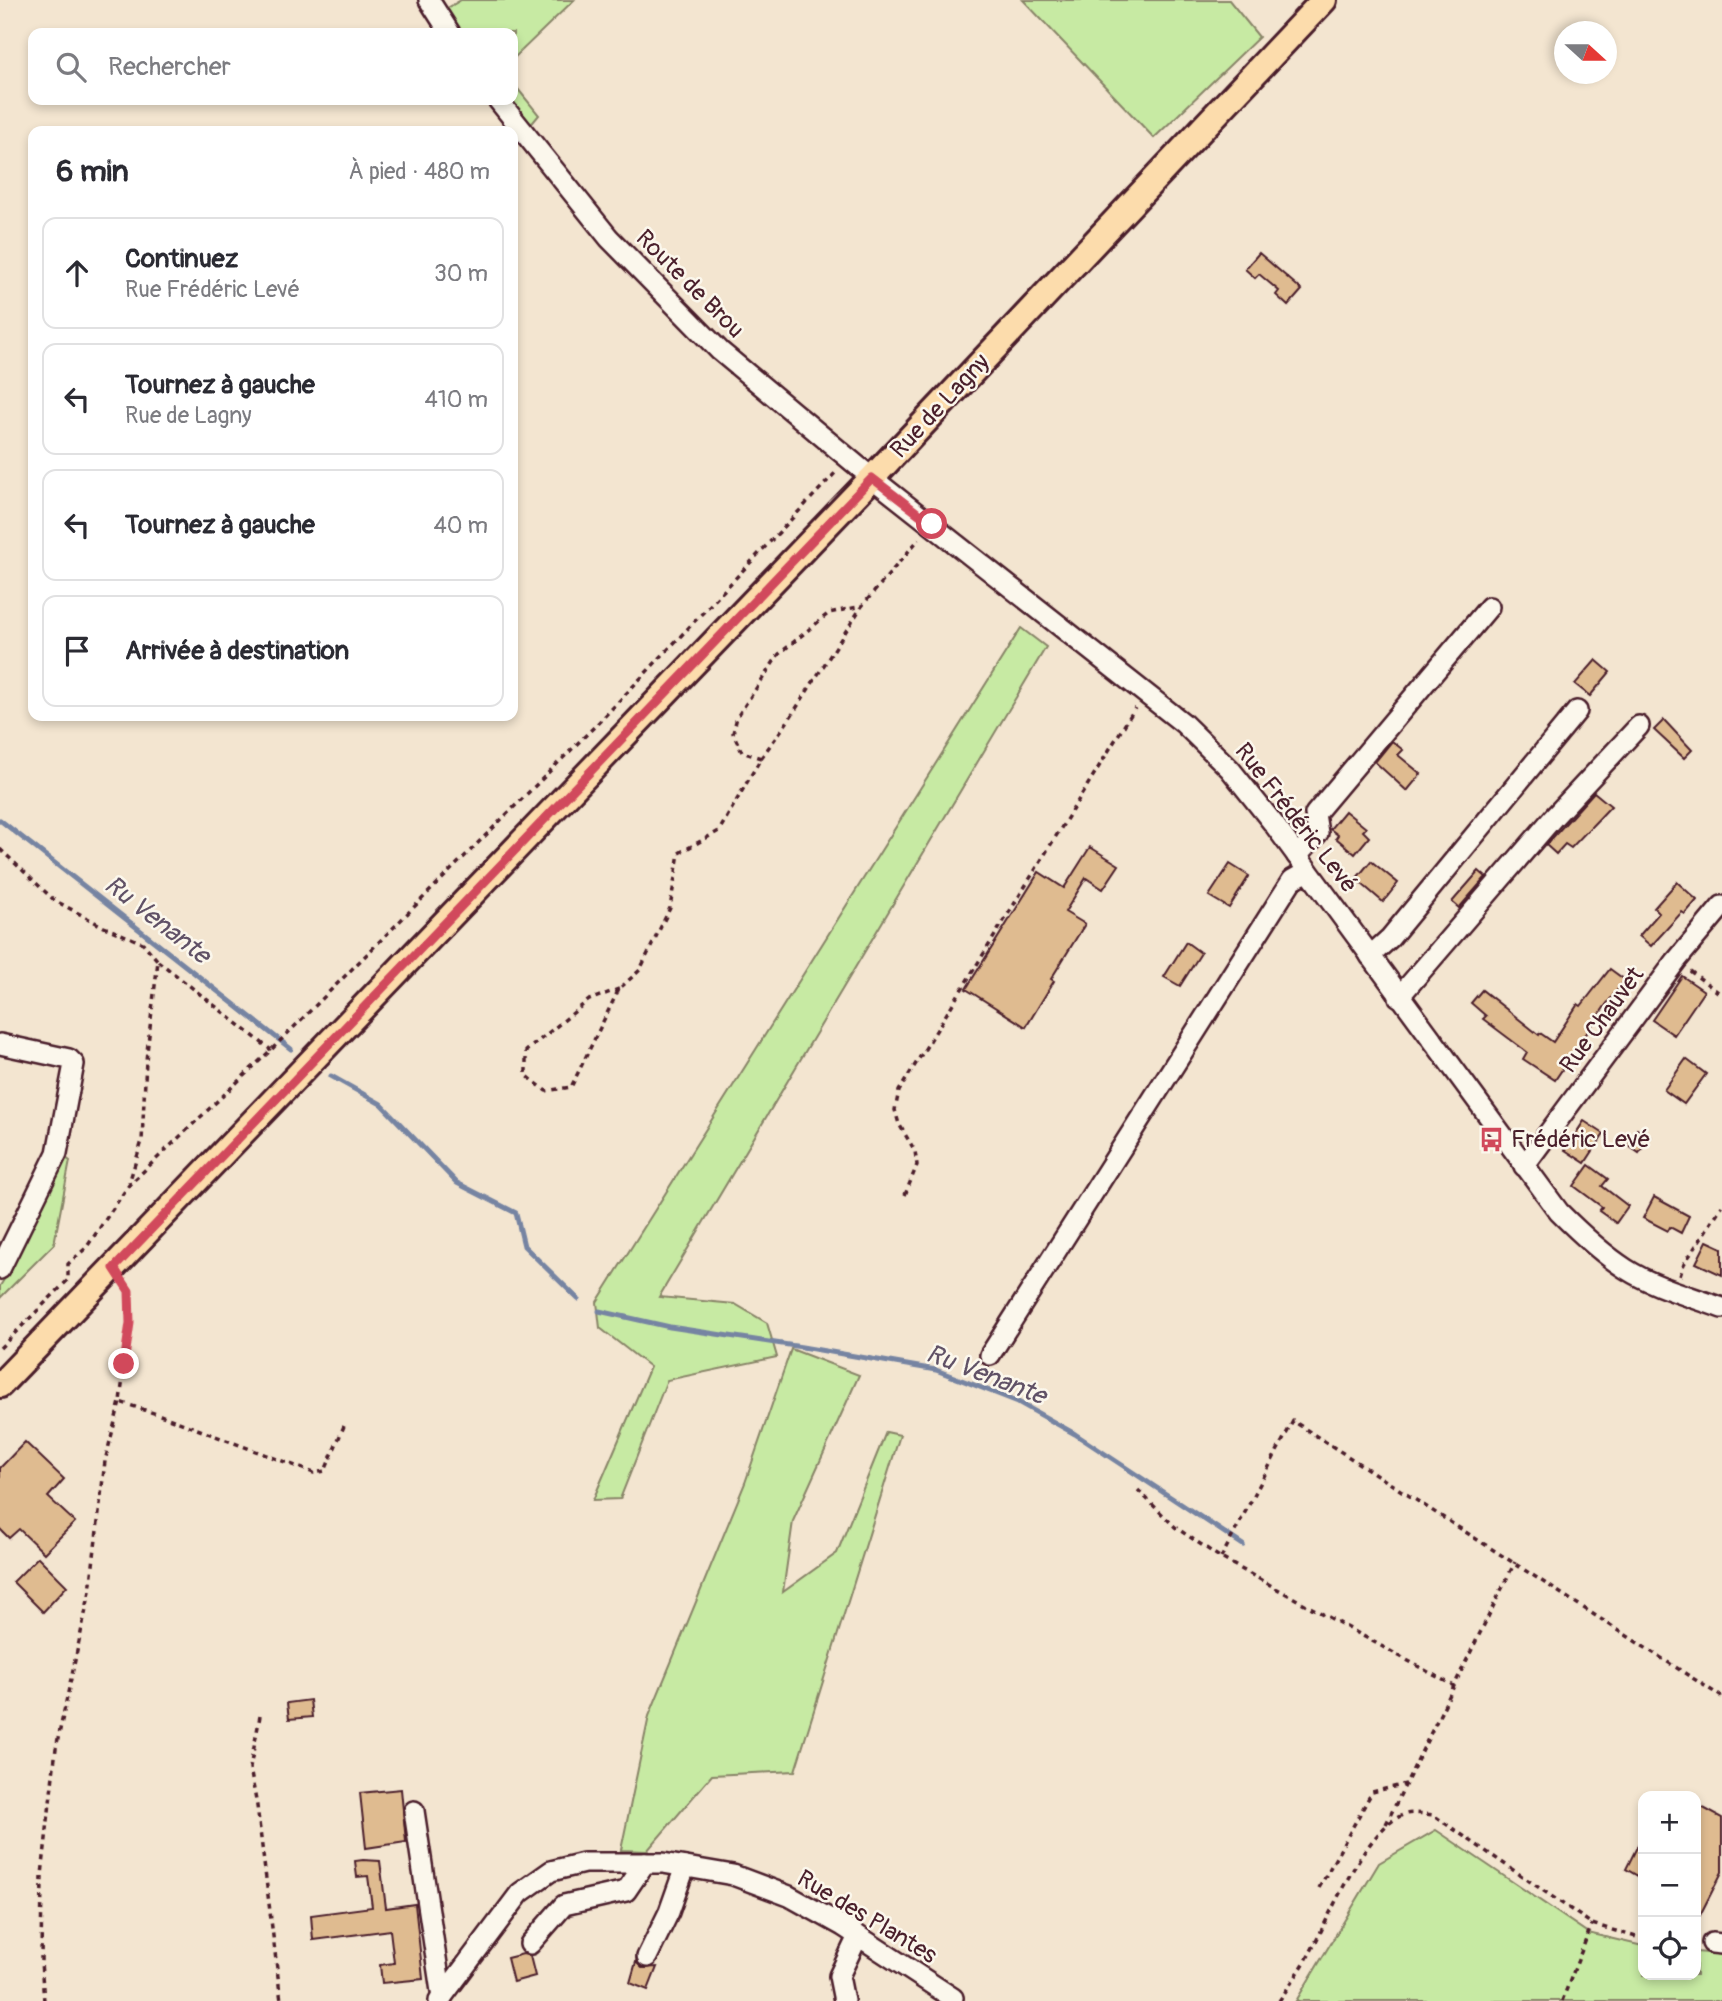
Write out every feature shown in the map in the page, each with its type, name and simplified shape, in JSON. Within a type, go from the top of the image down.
[{"type":"main road","name":"Rue de Lagny","points":[[0,1385],[872,478],[1324,0]]},
{"type":"street","points":[[429,0],[447,28]]},
{"type":"street","name":"Route de Brou","points":[[502,105],[610,238],[692,323],[720,351],[872,478]]},
{"type":"street","name":"Rue Frédéric Levé","points":[[872,478],[1145,692],[1183,723],[1230,769],[1559,1212],[1591,1243],[1627,1270],[1722,1308]]},
{"type":"street","points":[[990,1355],[1302,864],[1318,833],[1315,814],[1489,607]]},
{"type":"street","points":[[1370,956],[1390,938],[1577,711]]},
{"type":"street","points":[[1399,997],[1553,818],[1639,726]]},
{"type":"street","name":"Rue Chauvet","points":[[1524,1166],[1676,961],[1722,906]]},
{"type":"street","points":[[0,1044],[69,1059],[74,1064],[74,1070],[57,1153],[0,1269]]},
{"type":"street","points":[[414,1811],[441,1999]]},
{"type":"street","name":"Rue des Plantes","points":[[441,1999],[520,1894],[551,1871],[584,1863],[663,1863],[733,1875],[789,1896],[858,1936],[953,1998]]},
{"type":"street","points":[[530,1944],[564,1905],[626,1891],[645,1863]]},
{"type":"street","points":[[647,1957],[669,1912],[685,1867]]},
{"type":"street","points":[[844,2001],[839,1976],[858,1936]]},
{"type":"path","points":[[0,1348],[68,1280],[68,1264],[86,1248],[129,1185],[271,1050],[603,718],[849,458]]},
{"type":"path","points":[[619,989],[589,1000],[526,1051],[526,1076],[546,1091],[571,1087],[619,989],[640,970],[670,908],[679,853],[719,831],[761,758],[862,606],[932,524]]},
{"type":"path","points":[[761,758],[742,752],[733,733],[737,717],[779,654],[829,613],[862,606]]},
{"type":"path","points":[[905,1195],[917,1165],[915,1151],[899,1124],[895,1110],[899,1091],[1145,692]]},
{"type":"path","points":[[0,849],[54,900],[104,928],[143,943],[158,961],[271,1050]]},
{"type":"path","points":[[129,1185],[142,1141],[146,1060],[158,961]]},
{"type":"path","points":[[1676,961],[1722,995]]},
{"type":"path","points":[[1674,1291],[1684,1264],[1722,1206]]},
{"type":"path","points":[[44,2001],[41,1962],[42,1875],[56,1748],[90,1591],[105,1461],[120,1402],[130,1323],[129,1291],[114,1268]]},
{"type":"path","points":[[120,1402],[314,1473],[326,1471],[344,1426]]},
{"type":"path","points":[[1221,1558],[1293,1421],[1722,1697]]},
{"type":"path","points":[[1138,1490],[1175,1527],[1221,1558],[1454,1686]]},
{"type":"path","points":[[1279,2001],[1309,1955],[1332,1906],[1364,1852],[1385,1826],[1515,1562]]},
{"type":"path","points":[[260,1716],[250,1768],[281,2001]]},
{"type":"path","points":[[1319,1888],[1372,1792],[1407,1784]]},
{"type":"path","points":[[1385,1826],[1406,1814],[1433,1815],[1592,1924],[1638,1938]]},
{"type":"path","points":[[1562,2001],[1592,1924]]},
{"type":"green space","points":[[461,0],[574,0],[518,54],[518,28],[455,28],[446,9]]},
{"type":"green space","points":[[1023,0],[1229,0],[1259,37],[1154,138]]},
{"type":"green space","points":[[518,89],[539,115],[529,127],[501,105],[518,105]]},
{"type":"green space","points":[[1021,628],[1046,647],[659,1297],[735,1304],[767,1323],[777,1357],[667,1380],[620,1499],[593,1500],[650,1367],[600,1328],[597,1302]]},
{"type":"green space","points":[[66,1158],[70,1161],[54,1244],[0,1298],[0,1286],[16,1260]]},
{"type":"green space","points":[[791,1349],[859,1375],[793,1521],[783,1592],[837,1553],[886,1432],[900,1435],[795,1771],[712,1775],[647,1851],[621,1850],[649,1716],[745,1483]]},
{"type":"green space","points":[[1436,1830],[1588,1933],[1638,1945],[1638,1980],[1701,1980],[1701,1952],[1722,1954],[1722,2001],[1296,2001],[1379,1863]]},
{"type":"building","points":[[1259,253],[1302,290],[1288,306],[1276,295],[1279,291],[1259,274],[1255,278],[1245,269]]},
{"type":"building","points":[[1596,660],[1610,672],[1590,696],[1575,684]]},
{"type":"building","points":[[1664,720],[1692,750],[1684,758],[1654,730]]},
{"type":"building","points":[[1392,741],[1403,750],[1398,755],[1421,774],[1407,791],[1375,762]]},
{"type":"building","points":[[1594,792],[1611,806],[1571,848],[1565,844],[1556,854],[1546,845]]},
{"type":"building","points":[[1345,811],[1366,828],[1363,831],[1369,837],[1355,854],[1336,838],[1338,835],[1330,829]]},
{"type":"building","points":[[1090,847],[1119,865],[1103,889],[1086,878],[1065,912],[1085,924],[1051,979],[1054,981],[1026,1027],[966,989],[1039,872],[1064,888]]},
{"type":"building","points":[[1371,861],[1398,883],[1383,902],[1356,879]]},
{"type":"building","points":[[1230,864],[1249,876],[1229,908],[1209,896]]},
{"type":"building","points":[[1479,871],[1486,877],[1459,908],[1452,902]]},
{"type":"building","points":[[1677,882],[1697,900],[1685,914],[1682,912],[1651,946],[1639,936],[1659,913],[1654,908]]},
{"type":"building","points":[[1186,942],[1201,953],[1180,986],[1164,977]]},
{"type":"building","points":[[1610,969],[1625,980],[1555,1080],[1523,1059],[1527,1052],[1483,1019],[1486,1016],[1471,1003],[1482,990],[1539,1035],[1540,1033],[1553,1042],[1578,1004],[1581,1006]]},
{"type":"building","points":[[1682,976],[1704,991],[1674,1035],[1652,1020]]},
{"type":"building","points":[[1686,1059],[1706,1074],[1684,1104],[1664,1090]]},
{"type":"building","points":[[1584,1121],[1604,1134],[1585,1163],[1565,1150]]},
{"type":"building","points":[[1637,1129],[1650,1137],[1639,1153],[1626,1144]]},
{"type":"building","points":[[1589,1165],[1608,1179],[1602,1186],[1628,1206],[1616,1223],[1599,1211],[1602,1207],[1574,1186]]},
{"type":"building","points":[[1654,1197],[1689,1216],[1681,1233],[1670,1227],[1668,1231],[1643,1218]]},
{"type":"building","points":[[1707,1241],[1722,1248],[1722,1275],[1696,1263]]},
{"type":"building","points":[[25,1442],[64,1479],[48,1497],[75,1522],[44,1553],[19,1529],[9,1538],[0,1529],[0,1468]]},
{"type":"building","points":[[38,1557],[67,1586],[43,1612],[13,1582]]},
{"type":"building","points":[[310,1700],[312,1717],[289,1719],[287,1703]]},
{"type":"building","points":[[401,1789],[406,1842],[366,1848],[360,1793]]},
{"type":"building","points":[[1701,1807],[1722,1818],[1722,1872],[1701,1913]]},
{"type":"building","points":[[1638,1845],[1638,1876],[1626,1869]]},
{"type":"building","points":[[355,1861],[380,1861],[386,1908],[415,1904],[423,1979],[382,1983],[380,1965],[394,1963],[390,1930],[313,1940],[311,1915],[372,1907],[368,1876],[357,1877]]},
{"type":"building","points":[[523,1954],[530,1956],[535,1976],[513,1982],[507,1958]]},
{"type":"building","points":[[636,1962],[642,1968],[657,1967],[648,1990],[630,1983]]},
{"type":"waterway","name":"Ru Venante","points":[[0,820],[291,1049]]},
{"type":"waterway","name":"Ru Venante","points":[[331,1076],[381,1104],[457,1183],[516,1213],[524,1246],[578,1299]]},
{"type":"waterway","name":"Ru Venante","points":[[599,1311],[670,1327],[936,1370],[1018,1402],[1075,1434],[1243,1545]]},
{"type":"place","name":"Frédéric Levé","points":[[1491,1139]]},
{"type":"route","points":[[124,1364],[130,1323],[129,1291],[114,1268],[872,478],[932,524]]}]
